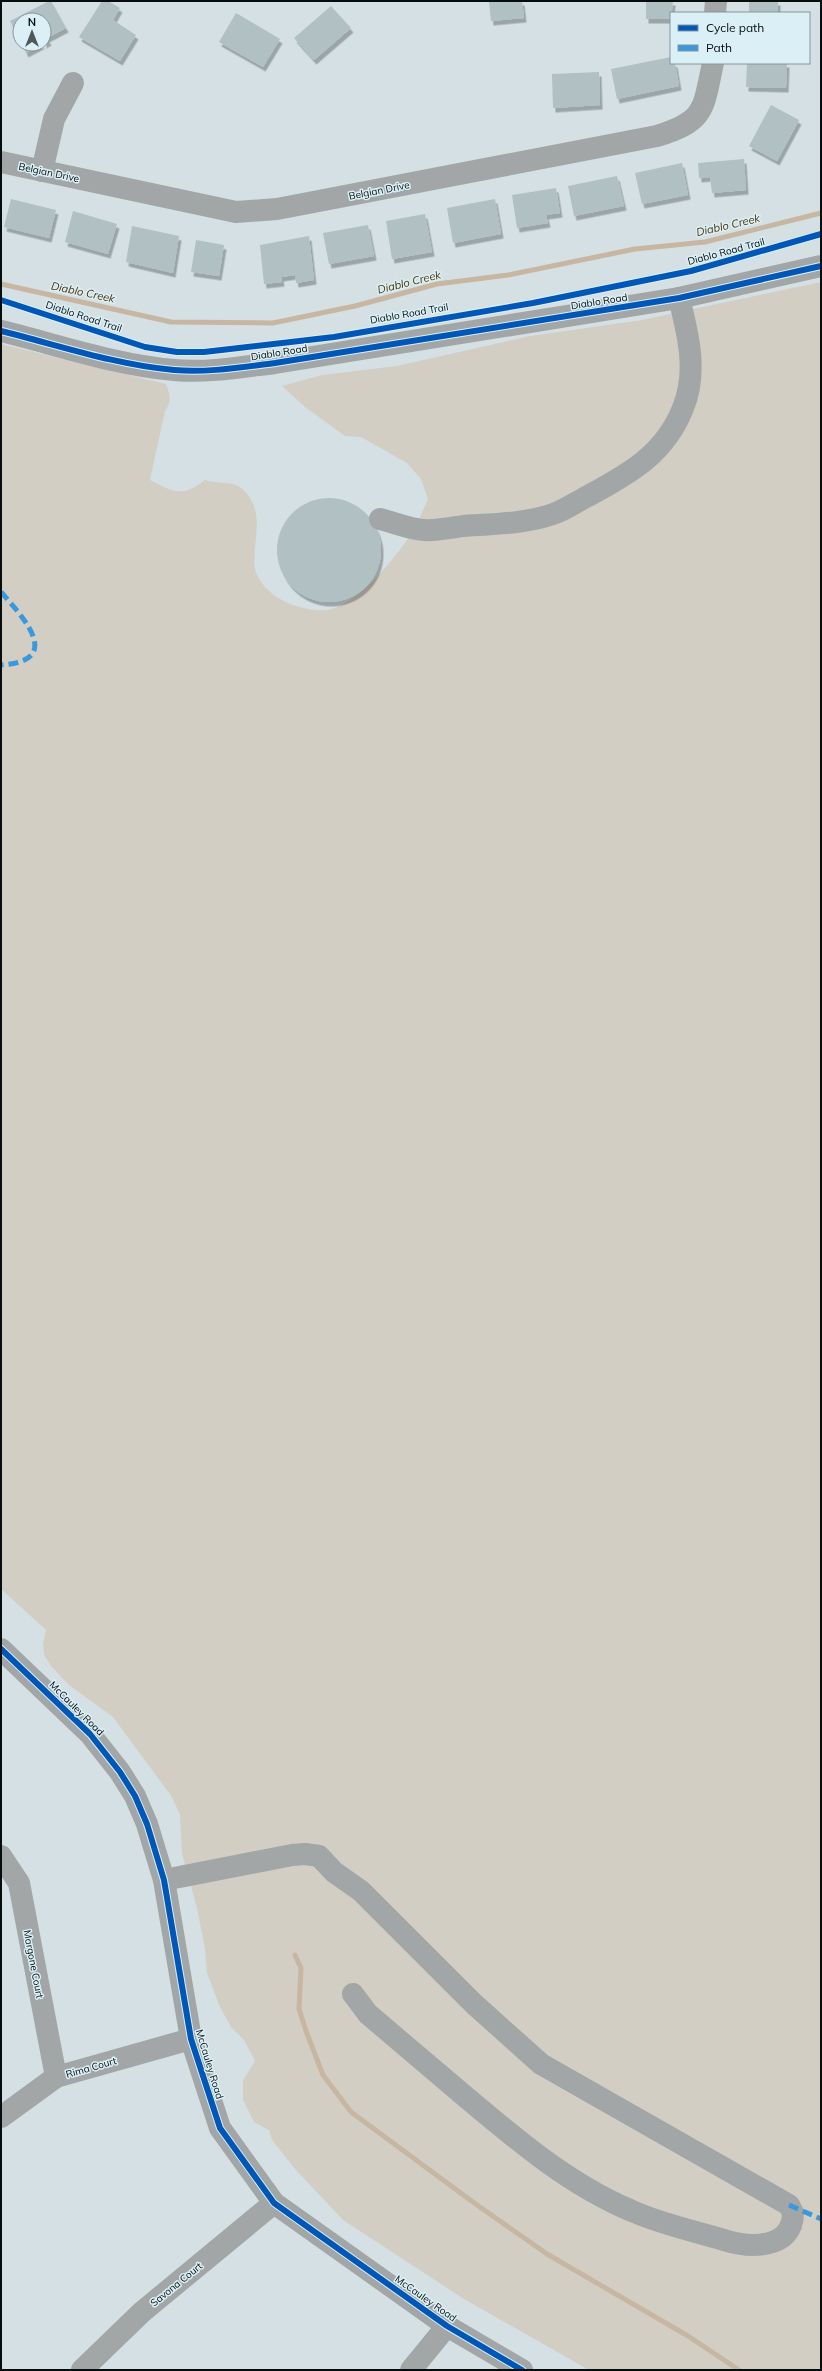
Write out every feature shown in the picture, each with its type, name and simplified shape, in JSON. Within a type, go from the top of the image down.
[{"type":"street","points":[[715,12],[716,1]]},
{"type":"street","name":"Belgian Drive","points":[[1,162],[236,212],[277,210],[657,136],[683,128],[699,114],[713,64]]},
{"type":"street","points":[[42,171],[54,118],[73,83]]},
{"type":"street","name":"Diablo Road","points":[[1,331],[136,365],[174,370],[199,371],[275,363],[680,298],[821,266]]},
{"type":"street","points":[[380,518],[423,530],[531,520],[560,511],[624,476],[660,448],[683,408],[689,390],[691,371],[688,338],[680,298]]},
{"type":"street","name":"McCauley Road","points":[[1,1649],[90,1734],[120,1772],[135,1796],[147,1824],[164,1880],[191,2039],[220,2128],[274,2203],[447,2326],[522,2370]]},
{"type":"street","points":[[164,1880],[292,1855],[306,1854],[319,1856],[334,1872],[361,1892],[474,2004],[541,2064],[789,2205],[793,2213],[789,2228],[773,2243],[760,2246],[732,2243],[632,2212],[576,2182],[524,2146],[368,2014],[353,1994]]},
{"type":"street","name":"Margone Court","points":[[1,1856],[19,1883],[56,2077]]},
{"type":"street","name":"Rima Court","points":[[1,2117],[56,2077],[191,2039]]},
{"type":"street","name":"Savona Court","points":[[82,2370],[142,2312],[274,2203]]},
{"type":"street","points":[[411,2370],[447,2326]]},
{"type":"shaded area","points":[[821,282],[821,2370],[589,2370],[464,2299],[343,2220],[296,2170],[272,2140],[269,2130],[254,2122],[243,2100],[243,2080],[255,2061],[244,2040],[231,2027],[220,2007],[207,1973],[205,1949],[197,1908],[182,1854],[180,1815],[172,1797],[113,1717],[69,1685],[51,1666],[44,1655],[43,1644],[46,1630],[1,1589],[1,344],[166,384],[169,395],[169,404],[165,411],[150,480],[165,488],[178,491],[190,489],[205,480],[236,485],[242,488],[251,500],[257,519],[254,558],[257,575],[260,581],[269,591],[284,601],[304,608],[324,610],[332,609],[343,604],[354,597],[375,579],[412,533],[428,499],[421,479],[407,463],[361,437],[345,436],[305,407],[282,386],[322,375],[397,366],[530,336],[642,320]]},
{"type":"building","points":[[51,1],[66,28],[52,35],[52,12],[28,12]]},
{"type":"building","points":[[102,1],[108,1],[120,8],[113,20],[136,35],[120,61],[79,37]]},
{"type":"building","points":[[489,1],[522,1],[524,18],[491,21]]},
{"type":"building","points":[[646,1],[673,1],[670,19],[646,19]]},
{"type":"building","points":[[749,1],[778,1],[778,12],[749,12]]},
{"type":"building","points":[[331,6],[351,28],[314,60],[294,38]]},
{"type":"building","points":[[236,13],[280,39],[263,67],[219,42]]},
{"type":"building","points":[[670,57],[670,64],[675,64],[679,86],[617,99],[611,69]]},
{"type":"building","points":[[747,64],[787,64],[786,88],[746,87]]},
{"type":"building","points":[[599,72],[600,105],[553,108],[552,74]]},
{"type":"building","points":[[771,105],[799,120],[777,161],[749,146]]},
{"type":"building","points":[[744,159],[746,190],[712,193],[710,177],[699,178],[698,163]]},
{"type":"building","points":[[682,163],[688,195],[642,204],[635,173]]},
{"type":"building","points":[[617,176],[624,206],[574,216],[568,186]]},
{"type":"building","points":[[556,188],[560,213],[546,215],[548,223],[517,228],[512,195]]},
{"type":"building","points":[[11,199],[56,210],[49,238],[4,227]]},
{"type":"building","points":[[495,199],[501,234],[453,243],[447,208]]},
{"type":"building","points":[[73,211],[117,224],[108,254],[65,242]]},
{"type":"building","points":[[425,214],[432,252],[392,259],[386,221]]},
{"type":"building","points":[[368,225],[374,256],[329,264],[323,233]]},
{"type":"building","points":[[132,226],[179,236],[173,273],[126,262]]},
{"type":"building","points":[[309,236],[314,280],[296,283],[295,275],[281,277],[282,282],[264,284],[260,245]]},
{"type":"building","points":[[196,240],[224,245],[219,276],[191,272]]},
{"type":"building","points":[[329,498],[349,502],[366,513],[377,530],[381,550],[377,570],[366,587],[349,598],[329,602],[309,598],[292,587],[281,570],[277,550],[281,530],[292,513],[309,502]]},
{"type":"waterway","name":"Diablo Creek","points":[[1,284],[171,322],[273,323],[355,306],[437,284],[508,275],[635,249],[705,242],[821,213]]},
{"type":"waterway","points":[[295,1955],[301,1968],[299,2009],[306,2031],[323,2075],[351,2112],[477,2205],[547,2254],[688,2336],[739,2370]]},
{"type":"marked path","points":[[1,592],[28,625],[35,647],[31,656],[20,662],[1,665]]},
{"type":"marked path","points":[[789,2205],[821,2219]]},
{"type":"cycle path","name":"Diablo Road Trail","points":[[1,300],[145,347],[177,352],[204,352],[334,337],[533,303],[691,271],[821,234]]},
{"type":"cycle path","points":[[1,331],[131,364],[187,371],[238,368],[679,298],[821,266]]},
{"type":"cycle path","points":[[1,1649],[90,1734],[120,1772],[135,1796],[147,1824],[164,1880],[191,2039],[220,2128],[274,2203],[447,2326],[522,2370]]}]
